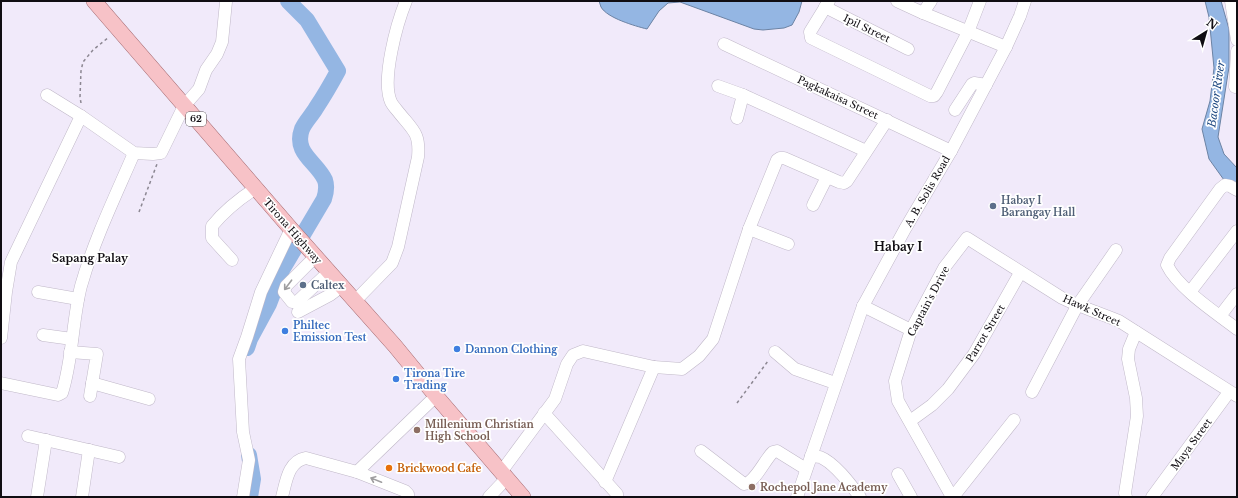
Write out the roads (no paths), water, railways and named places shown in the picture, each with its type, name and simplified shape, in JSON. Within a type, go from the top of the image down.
[{"type":"main road","name":"Tirona Highway","points":[[94,1],[294,233],[395,346],[523,497]]},
{"type":"street","points":[[355,301],[392,263],[398,247],[418,157],[419,144],[415,132],[392,104],[387,92],[390,57],[406,1]]},
{"type":"street","points":[[897,1],[923,14],[1006,47]]},
{"type":"street","points":[[923,14],[931,1]]},
{"type":"street","points":[[827,4],[810,32],[811,38],[930,96],[934,96],[968,32],[980,1]]},
{"type":"street","name":"A. B. Solis Road","points":[[797,497],[863,306],[986,86],[1006,47],[1025,1]]},
{"type":"street","points":[[1231,1],[1237,40]]},
{"type":"street","points":[[47,95],[81,116],[134,153],[161,153],[184,106],[199,89],[206,70],[217,54],[222,42],[226,2]]},
{"type":"street","name":"Ipil Street","points":[[827,4],[908,49]]},
{"type":"street","name":"Pagkakaisa Street","points":[[724,44],[951,150]]},
{"type":"street","points":[[1235,87],[1237,51]]},
{"type":"street","points":[[955,110],[972,84],[974,83],[986,86]]},
{"type":"street","points":[[718,86],[743,95],[866,151]]},
{"type":"street","points":[[737,118],[743,95]]},
{"type":"street","points":[[1,338],[11,262],[81,116]]},
{"type":"street","points":[[489,497],[544,413],[555,399],[567,364],[573,355],[583,351],[654,367],[682,369],[699,356],[713,339],[749,229],[775,164],[780,158],[784,158],[844,183],[847,181],[886,120]]},
{"type":"street","points":[[1,383],[61,394],[63,391],[67,374],[78,299],[94,244],[134,153]]},
{"type":"street","points":[[813,205],[827,177]]},
{"type":"street","points":[[1237,190],[1225,185],[1220,189],[1170,258],[1167,265],[1171,272],[1190,292],[1237,329]]},
{"type":"street","points":[[232,260],[212,238],[212,226],[220,215],[238,200],[256,188]]},
{"type":"street","points":[[749,229],[788,244]]},
{"type":"street","points":[[1190,292],[1237,231]]},
{"type":"street","points":[[243,497],[249,460],[243,432],[239,359],[261,292],[294,233]]},
{"type":"street","name":"Hawk Street","points":[[967,238],[1077,306],[1099,312],[1119,321],[1233,394]]},
{"type":"street","name":"Captain's Drive","points":[[952,497],[898,401],[895,381],[911,330],[944,268],[967,238]]},
{"type":"street","points":[[1032,392],[1077,306],[1116,250]]},
{"type":"street","points":[[312,253],[284,289],[284,292],[292,302],[298,301],[329,272]]},
{"type":"street","name":"Parrot Street","points":[[910,421],[932,405],[943,394],[974,354],[1020,272]]},
{"type":"street","points":[[298,312],[330,295],[342,286]]},
{"type":"street","points":[[38,292],[78,299]]},
{"type":"street","points":[[1220,316],[1237,294]]},
{"type":"street","points":[[863,306],[911,330]]},
{"type":"street","points":[[1126,497],[1125,493],[1137,416],[1136,398],[1128,359],[1129,349],[1136,332]]},
{"type":"street","points":[[43,335],[72,339]]},
{"type":"street","points":[[70,352],[98,350],[90,396]]},
{"type":"street","points":[[775,352],[795,369],[835,384]]},
{"type":"street","points":[[605,482],[654,367]]},
{"type":"street","points":[[92,383],[149,399]]},
{"type":"street","name":"Maya Street","points":[[1152,497],[1233,394]]},
{"type":"street","points":[[357,472],[436,396]]},
{"type":"street","points":[[544,413],[617,494],[617,497]]},
{"type":"street","points":[[952,497],[1014,420]]},
{"type":"street","points":[[28,436],[119,457]]},
{"type":"street","points":[[37,497],[46,440]]},
{"type":"street","points":[[82,497],[89,450]]},
{"type":"street","points":[[701,451],[744,484],[747,484],[752,480],[773,452],[776,451],[806,469]]},
{"type":"street","points":[[810,456],[819,457],[825,460],[838,471],[860,497]]},
{"type":"street","points":[[282,497],[288,474],[294,464],[300,459],[306,458],[357,472],[405,491],[408,494],[408,497]]},
{"type":"street","points":[[898,474],[911,497]]},
{"type":"water","points":[[599,1],[802,1],[799,12],[792,25],[784,28],[763,30],[754,29],[680,2],[668,3],[659,11],[647,29],[609,15],[601,7]]},
{"type":"water","name":"Bacoor River","points":[[1205,1],[1221,1],[1229,29],[1229,67],[1218,137],[1224,154],[1237,168],[1237,186],[1224,180],[1209,159],[1202,129],[1210,101],[1214,68],[1209,17]]},
{"type":"waterway","points":[[247,348],[250,339],[269,304],[282,270],[324,199],[326,192],[325,180],[303,151],[300,137],[303,126],[322,99],[338,71],[307,20],[288,1]]},
{"type":"waterway","points":[[249,455],[253,479],[250,497]]},
{"type":"place","name":"Habay I Barangay Hall","points":[[993,206]]},
{"type":"place","name":"Caltex","points":[[303,285]]},
{"type":"place","name":"Philtec Emission Test","points":[[285,331]]},
{"type":"place","name":"Dannon Clothing","points":[[457,349]]},
{"type":"place","name":"Tirona Tire Trading","points":[[396,379]]},
{"type":"place","name":"Millenium Christian High School","points":[[417,430]]},
{"type":"place","name":"Brickwood Cafe","points":[[389,468]]},
{"type":"place","name":"Rochepol Jane Academy","points":[[752,487]]},
{"type":"district","name":"Habay I","points":[[898,247]]},
{"type":"district","name":"Sapang Palay","points":[[90,258]]}]
